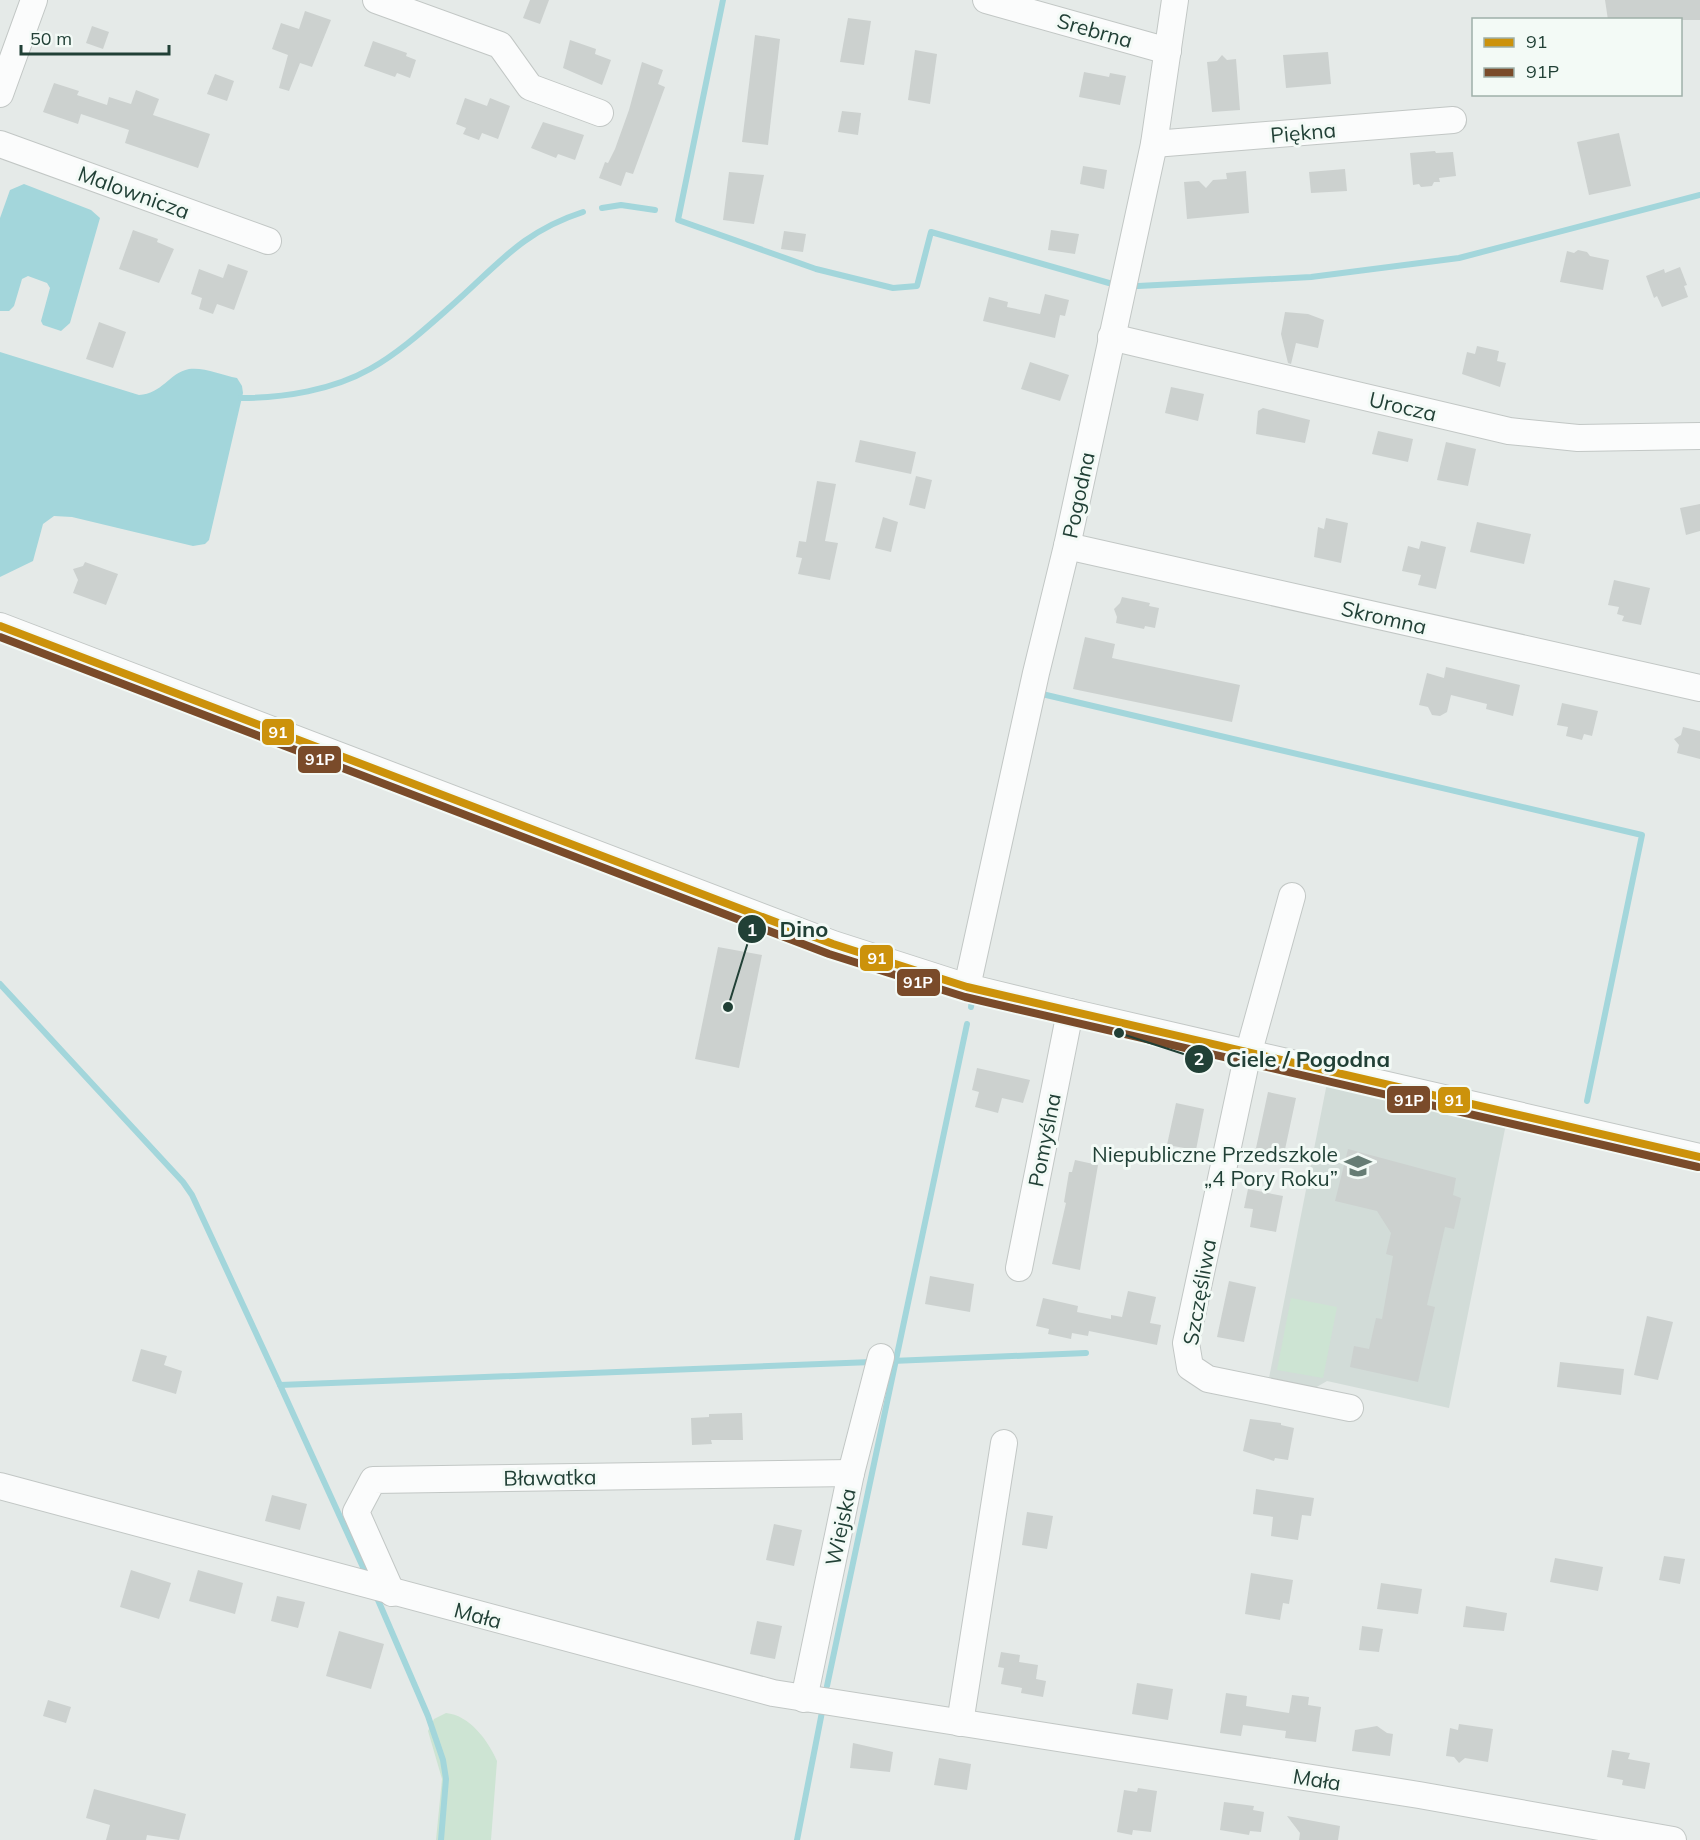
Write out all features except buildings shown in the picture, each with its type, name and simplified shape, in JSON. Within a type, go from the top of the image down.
[{"type":"street","points":[[0,94],[34,0]]},
{"type":"street","points":[[376,0],[500,45],[530,87],[600,113]]},
{"type":"street","name":"Srebrna","points":[[986,0],[1168,51]]},
{"type":"street","name":"Pogodna","points":[[967,987],[1036,673],[1067,546],[1154,144],[1175,0]]},
{"type":"street","name":"Piękna","points":[[1154,144],[1453,120]]},
{"type":"street","name":"Malownicza","points":[[0,144],[268,241]]},
{"type":"street","name":"Urocza","points":[[1112,337],[1509,431],[1578,438],[1700,436]]},
{"type":"street","name":"Skromna","points":[[1067,546],[1700,688]]},
{"type":"street","points":[[0,626],[833,944],[967,987],[1248,1054],[1700,1156]]},
{"type":"street","name":"Szczęśliwa","points":[[1292,896],[1248,1054],[1186,1343],[1190,1367],[1208,1379],[1350,1408]]},
{"type":"street","name":"Pomyślna","points":[[1019,1268],[1070,1012]]},
{"type":"street","name":"Wiejska","points":[[804,1699],[851,1473],[881,1357]]},
{"type":"street","points":[[960,1723],[1004,1443]]},
{"type":"street","name":"Bławatka","points":[[392,1593],[356,1512],[373,1480],[851,1473]]},
{"type":"street","name":"Mała","points":[[0,1486],[392,1593],[804,1699],[1419,1795],[1673,1840]]},
{"type":"shaded area","points":[[1327,1083],[1506,1124],[1449,1408],[1327,1381],[1315,1388],[1269,1378]]},
{"type":"green space","points":[[1291,1298],[1337,1307],[1323,1378],[1277,1370]]},
{"type":"green space","points":[[446,1713],[462,1718],[477,1730],[497,1761],[491,1840],[436,1840],[442,1779],[428,1731],[434,1719]]},
{"type":"water","points":[[24,184],[91,210],[100,218],[70,323],[61,331],[43,325],[41,321],[50,288],[47,283],[28,276],[22,279],[14,306],[9,311],[0,311],[0,218],[10,190]]},
{"type":"water","points":[[0,352],[139,395],[154,391],[182,371],[189,369],[207,370],[237,378],[243,393],[209,540],[205,544],[193,546],[72,517],[54,516],[43,524],[33,561],[0,577]]},
{"type":"waterway","points":[[723,0],[678,220],[816,269],[893,288],[917,286],[931,232],[1109,283]]},
{"type":"waterway","points":[[1138,286],[1311,277],[1459,258],[1700,195]]},
{"type":"waterway","points":[[602,208],[621,205],[655,210]]},
{"type":"waterway","points":[[241,398],[308,391],[340,382],[370,369],[412,340],[526,240],[561,220],[583,212]]},
{"type":"waterway","points":[[1042,694],[1642,835],[1587,1101]]},
{"type":"waterway","points":[[0,984],[183,1182],[192,1195],[280,1385],[872,1362]]},
{"type":"waterway","points":[[971,1007],[972,1001]]},
{"type":"waterway","points":[[827,1686],[967,1024]]},
{"type":"waterway","points":[[892,1361],[1086,1353]]},
{"type":"waterway","points":[[280,1385],[367,1576]]},
{"type":"waterway","points":[[375,1593],[428,1716],[443,1760],[446,1779],[441,1840]]},
{"type":"waterway","points":[[797,1840],[822,1712]]},
{"type":"transit line","name":"91","points":[[0,626],[833,944],[967,987],[1700,1157]]},
{"type":"transit line","name":"91P","points":[[0,637],[829,954],[965,997],[1698,1167]]},
{"type":"place","name":"Dino","points":[[728,1007]]},
{"type":"place","name":"Ciele / Pogodna","points":[[1119,1033]]},
{"type":"place","name":"Niepubliczne Przedszkole „4 Pory Roku”","points":[[1358,1166]]}]
